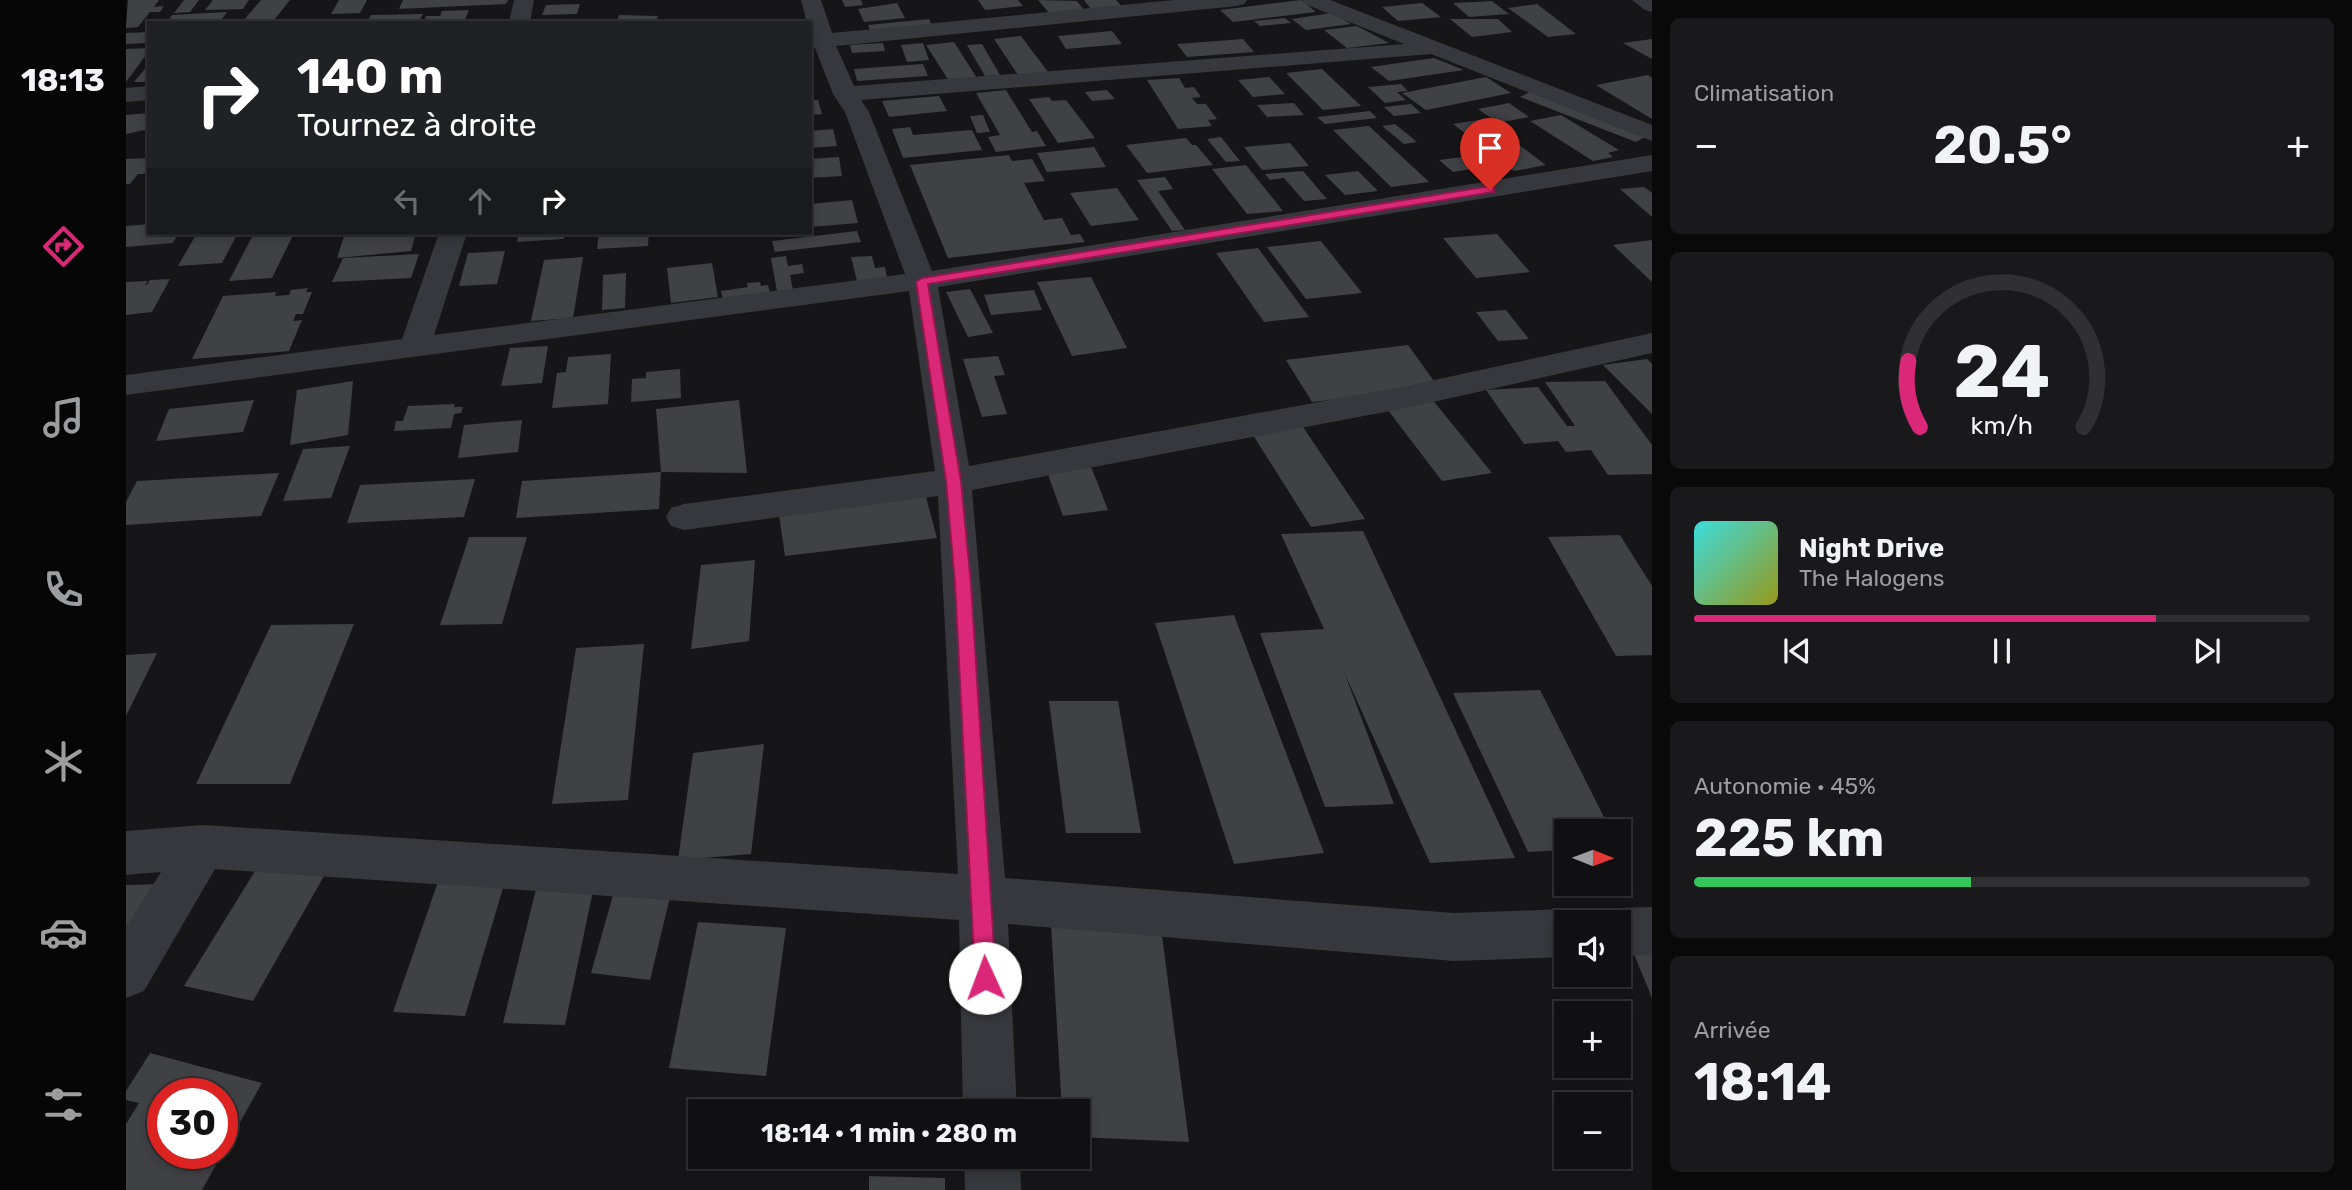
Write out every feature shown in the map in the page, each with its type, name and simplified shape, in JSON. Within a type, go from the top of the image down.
[{"type":"street","points":[[519,21],[524,0]]},
{"type":"street","points":[[811,0],[817,42],[856,112],[922,282],[954,481],[963,584],[983,898],[990,1099]]},
{"type":"street","points":[[817,42],[1237,0]]},
{"type":"street","points":[[1312,0],[1652,134]]},
{"type":"street","points":[[1642,0],[1652,6]]},
{"type":"street","points":[[845,94],[1430,48]]},
{"type":"street","points":[[126,95],[147,93]]},
{"type":"street","points":[[126,385],[922,282],[1652,163]]},
{"type":"street","points":[[415,346],[452,235]]},
{"type":"street","points":[[684,517],[954,481],[1406,397],[1651,345]]},
{"type":"street","points":[[126,973],[202,847]]},
{"type":"street","points":[[126,853],[202,847],[983,898],[1454,937],[1554,933]]},
{"type":"street","points":[[1631,932],[1652,931]]},
{"type":"street","points":[[992,1169],[993,1190]]},
{"type":"building","points":[[128,0],[159,0],[154,7],[164,6],[160,12],[150,12],[138,27],[126,28]]},
{"type":"building","points":[[184,0],[199,0],[190,12],[174,13]]},
{"type":"building","points":[[213,0],[249,0],[243,9],[205,10]]},
{"type":"building","points":[[261,0],[290,0],[274,20],[243,21]]},
{"type":"building","points":[[339,0],[367,0],[360,13],[331,14]]},
{"type":"building","points":[[403,0],[508,0],[506,4],[399,9]]},
{"type":"building","points":[[842,0],[861,0],[863,5],[845,7]]},
{"type":"building","points":[[978,0],[1018,0],[1023,6],[985,10]]},
{"type":"building","points":[[1038,0],[1077,1],[1084,10],[1049,13]]},
{"type":"building","points":[[1084,0],[1116,0],[1124,9],[1093,12]]},
{"type":"building","points":[[1301,0],[1316,12],[1233,22],[1220,10]]},
{"type":"building","points":[[1492,1],[1509,14],[1469,17],[1453,3]]},
{"type":"building","points":[[897,3],[905,18],[864,22],[858,9]]},
{"type":"building","points":[[1422,3],[1441,17],[1398,21],[1382,7]]},
{"type":"building","points":[[580,4],[577,14],[542,15],[546,5]]},
{"type":"building","points":[[1537,4],[1576,34],[1548,37],[1508,8]]},
{"type":"building","points":[[469,10],[464,21],[424,21],[426,16],[440,16],[442,11]]},
{"type":"building","points":[[227,12],[221,21],[168,21],[172,15]]},
{"type":"building","points":[[1332,13],[1351,24],[1306,30],[1292,19]]},
{"type":"building","points":[[423,14],[419,21],[367,21],[371,15]]},
{"type":"building","points":[[619,15],[658,16],[656,21],[617,21]]},
{"type":"building","points":[[1285,18],[1291,23],[1260,26],[1254,21]]},
{"type":"building","points":[[929,19],[933,27],[871,32],[868,25]]},
{"type":"building","points":[[1450,19],[1498,19],[1512,32],[1472,37]]},
{"type":"building","points":[[1357,26],[1389,43],[1347,48],[1324,30]]},
{"type":"building","points":[[1112,31],[1122,44],[1066,49],[1058,36]]},
{"type":"building","points":[[147,32],[147,43],[126,44],[126,33]]},
{"type":"building","points":[[1021,36],[1048,72],[1018,75],[994,39]]},
{"type":"building","points":[[1243,39],[1254,52],[1187,57],[1177,44]]},
{"type":"building","points":[[1652,39],[1652,59],[1623,43]]},
{"type":"building","points":[[954,42],[977,78],[949,81],[926,45]]},
{"type":"building","points":[[883,43],[885,51],[852,53],[850,45]]},
{"type":"building","points":[[923,43],[929,60],[907,62],[901,45]]},
{"type":"building","points":[[982,44],[1000,75],[985,76],[967,45]]},
{"type":"building","points":[[147,48],[147,54],[126,82],[126,49]]},
{"type":"building","points":[[1434,58],[1464,70],[1389,81],[1371,67]]},
{"type":"building","points":[[923,64],[928,76],[857,81],[854,69]]},
{"type":"building","points":[[147,66],[147,82],[134,82]]},
{"type":"building","points":[[1322,69],[1361,106],[1323,110],[1286,73]]},
{"type":"building","points":[[1648,75],[1652,78],[1652,119],[1596,85]]},
{"type":"building","points":[[1269,77],[1285,94],[1253,97],[1238,80]]},
{"type":"building","points":[[1486,77],[1511,93],[1426,110],[1402,93]]},
{"type":"building","points":[[1179,78],[1185,88],[1194,87],[1201,97],[1192,98],[1197,104],[1206,104],[1217,119],[1208,120],[1212,126],[1178,129],[1147,80]]},
{"type":"building","points":[[1401,84],[1408,91],[1397,92],[1406,100],[1385,103],[1368,87]]},
{"type":"building","points":[[1006,90],[1032,132],[1037,131],[1046,146],[996,152],[988,137],[1000,135],[976,93]]},
{"type":"building","points":[[1107,90],[1115,99],[1092,101],[1085,92]]},
{"type":"building","points":[[1530,92],[1646,136],[1636,142],[1520,97]]},
{"type":"building","points":[[939,96],[947,111],[889,117],[882,101]]},
{"type":"building","points":[[1049,97],[1052,101],[1066,100],[1095,138],[1058,143],[1029,99]]},
{"type":"building","points":[[812,100],[818,100],[822,114],[812,115]]},
{"type":"building","points":[[1294,103],[1304,115],[1267,117],[1257,105]]},
{"type":"building","points":[[1509,103],[1529,117],[1498,123],[1478,109]]},
{"type":"building","points":[[1411,104],[1421,113],[1394,116],[1384,107]]},
{"type":"building","points":[[1370,111],[1377,118],[1325,124],[1317,117]]},
{"type":"building","points":[[147,113],[147,129],[126,134],[126,115]]},
{"type":"building","points":[[983,115],[990,132],[977,133],[970,116]]},
{"type":"building","points":[[1561,115],[1619,150],[1608,153],[1613,157],[1593,161],[1530,121]]},
{"type":"building","points":[[1484,119],[1546,165],[1514,171],[1453,124]]},
{"type":"building","points":[[1395,124],[1417,142],[1404,144],[1382,126]]},
{"type":"building","points":[[1369,126],[1429,182],[1391,187],[1333,130]]},
{"type":"building","points":[[910,127],[913,135],[972,130],[982,150],[903,158],[892,129]]},
{"type":"building","points":[[833,129],[837,146],[812,148],[812,131]]},
{"type":"building","points":[[1221,137],[1240,161],[1226,162],[1207,139]]},
{"type":"building","points":[[1186,138],[1192,145],[1196,145],[1213,165],[1147,173],[1126,145]]},
{"type":"building","points":[[1290,143],[1309,166],[1262,170],[1244,147]]},
{"type":"building","points":[[1094,147],[1106,167],[1047,172],[1037,153]]},
{"type":"building","points":[[1009,155],[1012,161],[1032,159],[1045,181],[1024,183],[1044,220],[1062,218],[1071,235],[1080,234],[1085,242],[948,258],[910,165]]},
{"type":"building","points":[[1478,155],[1484,160],[1470,162],[1477,168],[1453,172],[1439,160]]},
{"type":"building","points":[[839,157],[842,176],[812,178],[812,159]]},
{"type":"building","points":[[147,158],[147,170],[144,174],[138,174],[130,184],[126,184],[126,159]]},
{"type":"building","points":[[1246,165],[1283,211],[1247,214],[1212,169]]},
{"type":"building","points":[[1303,171],[1327,199],[1304,201],[1284,178],[1270,180],[1265,174]]},
{"type":"building","points":[[1358,171],[1378,191],[1345,195],[1325,175]]},
{"type":"building","points":[[1165,177],[1173,189],[1158,191],[1185,230],[1172,231],[1137,180]]},
{"type":"building","points":[[1644,187],[1652,193],[1652,217],[1620,189]]},
{"type":"building","points":[[1117,188],[1139,220],[1091,226],[1070,193]]},
{"type":"building","points":[[852,200],[858,223],[812,227],[812,204]]},
{"type":"building","points":[[147,224],[147,235],[177,235],[173,243],[126,247],[126,226]]},
{"type":"building","points":[[857,231],[861,242],[775,252],[772,241]]},
{"type":"building","points":[[1497,234],[1530,272],[1476,278],[1443,238]]},
{"type":"building","points":[[196,235],[237,235],[222,263],[178,266]]},
{"type":"building","points":[[253,235],[293,235],[272,278],[229,281]]},
{"type":"building","points":[[415,235],[411,251],[337,258],[344,236]]},
{"type":"building","points":[[519,235],[565,235],[564,239],[517,242]]},
{"type":"building","points":[[599,235],[649,235],[648,246],[597,249]]},
{"type":"building","points":[[1652,240],[1652,282],[1613,245]]},
{"type":"building","points":[[1321,241],[1362,293],[1306,299],[1267,247]]},
{"type":"building","points":[[1258,248],[1309,317],[1264,322],[1216,253]]},
{"type":"building","points":[[505,251],[497,284],[459,286],[468,253]]},
{"type":"building","points":[[419,254],[411,278],[332,282],[343,258]]},
{"type":"building","points":[[786,256],[788,266],[802,264],[804,273],[790,275],[794,295],[778,297],[771,258]]},
{"type":"building","points":[[872,256],[875,268],[885,267],[887,278],[857,281],[851,257]]},
{"type":"building","points":[[583,257],[573,318],[531,321],[544,260]]},
{"type":"building","points":[[712,263],[718,297],[671,303],[667,268]]},
{"type":"building","points":[[626,273],[625,308],[602,310],[603,275]]},
{"type":"building","points":[[1091,277],[1127,348],[1072,356],[1037,282]]},
{"type":"building","points":[[170,279],[152,312],[126,315],[126,282],[148,281],[147,285],[150,280]]},
{"type":"building","points":[[760,282],[761,286],[768,285],[771,298],[724,304],[721,291],[748,287],[747,283]]},
{"type":"building","points":[[308,288],[306,292],[312,292],[303,314],[296,314],[293,321],[302,320],[289,351],[192,359],[223,296],[276,292],[275,296],[289,295],[291,290]]},
{"type":"building","points":[[970,289],[993,333],[968,337],[946,292]]},
{"type":"building","points":[[1034,290],[1042,310],[991,315],[984,295]]},
{"type":"building","points":[[1506,310],[1529,339],[1498,341],[1476,312]]},
{"type":"building","points":[[1408,345],[1439,388],[1312,402],[1286,360]]},
{"type":"building","points":[[548,346],[542,383],[501,386],[510,348]]},
{"type":"building","points":[[611,354],[608,404],[552,408],[557,373],[566,372],[568,357]]},
{"type":"building","points":[[998,356],[1005,375],[994,376],[1007,414],[982,417],[963,359]]},
{"type":"building","points":[[1647,359],[1652,364],[1652,414],[1603,365]]},
{"type":"building","points":[[680,369],[681,398],[631,402],[632,379],[646,378],[646,372]]},
{"type":"building","points":[[353,381],[348,435],[290,445],[297,390]]},
{"type":"building","points":[[1605,381],[1652,445],[1652,474],[1608,475],[1591,450],[1566,452],[1558,441],[1524,444],[1486,390],[1538,387],[1567,426],[1575,426],[1545,382]]},
{"type":"building","points":[[1431,398],[1492,473],[1442,481],[1384,405]]},
{"type":"building","points":[[254,400],[243,432],[156,441],[169,409]]},
{"type":"building","points":[[739,400],[747,473],[661,472],[656,409]]},
{"type":"building","points":[[455,404],[454,407],[463,407],[461,413],[454,414],[451,428],[394,431],[396,421],[403,421],[408,406]]},
{"type":"building","points":[[522,420],[518,452],[458,458],[464,425]]},
{"type":"building","points":[[1303,427],[1365,519],[1311,527],[1253,435]]},
{"type":"building","points":[[350,446],[331,498],[283,501],[303,449]]},
{"type":"building","points":[[1090,464],[1108,510],[1063,516],[1046,469]]},
{"type":"building","points":[[661,472],[659,509],[516,518],[522,481]]},
{"type":"building","points":[[279,473],[261,516],[126,525],[126,502],[137,481]]},
{"type":"building","points":[[475,479],[464,517],[347,523],[360,485]]},
{"type":"building","points":[[926,497],[937,538],[785,556],[779,515]]},
{"type":"building","points":[[1363,531],[1515,858],[1430,863],[1344,672],[1394,804],[1325,807],[1260,633],[1324,629],[1281,534]]},
{"type":"building","points":[[1620,535],[1652,586],[1652,655],[1616,656],[1548,537]]},
{"type":"building","points":[[469,537],[527,537],[502,624],[440,625]]},
{"type":"building","points":[[755,560],[749,641],[691,649],[701,565]]},
{"type":"building","points":[[1234,615],[1324,853],[1234,864],[1155,623]]},
{"type":"building","points":[[354,624],[290,784],[196,784],[271,625]]},
{"type":"building","points":[[644,644],[628,800],[552,804],[576,648]]},
{"type":"building","points":[[157,653],[126,716],[126,655]]},
{"type":"building","points":[[1540,690],[1605,819],[1554,819],[1554,851],[1528,852],[1453,693]]},
{"type":"building","points":[[1049,701],[1118,701],[1141,833],[1066,833]]},
{"type":"building","points":[[764,744],[751,854],[678,860],[693,753]]},
{"type":"building","points":[[260,863],[324,876],[253,1001],[184,986]]},
{"type":"building","points":[[440,876],[506,878],[465,1016],[393,1012]]},
{"type":"building","points":[[164,884],[126,969],[126,885]]},
{"type":"building","points":[[537,885],[594,886],[565,1025],[503,1023]]},
{"type":"building","points":[[615,888],[671,893],[650,980],[591,973]]},
{"type":"building","points":[[698,922],[786,928],[766,1076],[669,1068]]},
{"type":"building","points":[[1051,924],[1161,928],[1189,1142],[1090,1138],[1090,1099],[1061,1099]]},
{"type":"building","points":[[1631,927],[1652,928],[1652,998],[1631,947]]},
{"type":"building","points":[[150,1053],[262,1083],[238,1126],[238,1078],[147,1078],[147,1169],[214,1169],[202,1190],[126,1190],[126,1124],[139,1103],[126,1100],[126,1091]]},
{"type":"building","points":[[869,1176],[945,1178],[945,1190],[869,1190]]},
{"type":"route","points":[[985,978],[983,898],[954,481],[922,282],[1490,190]]}]
